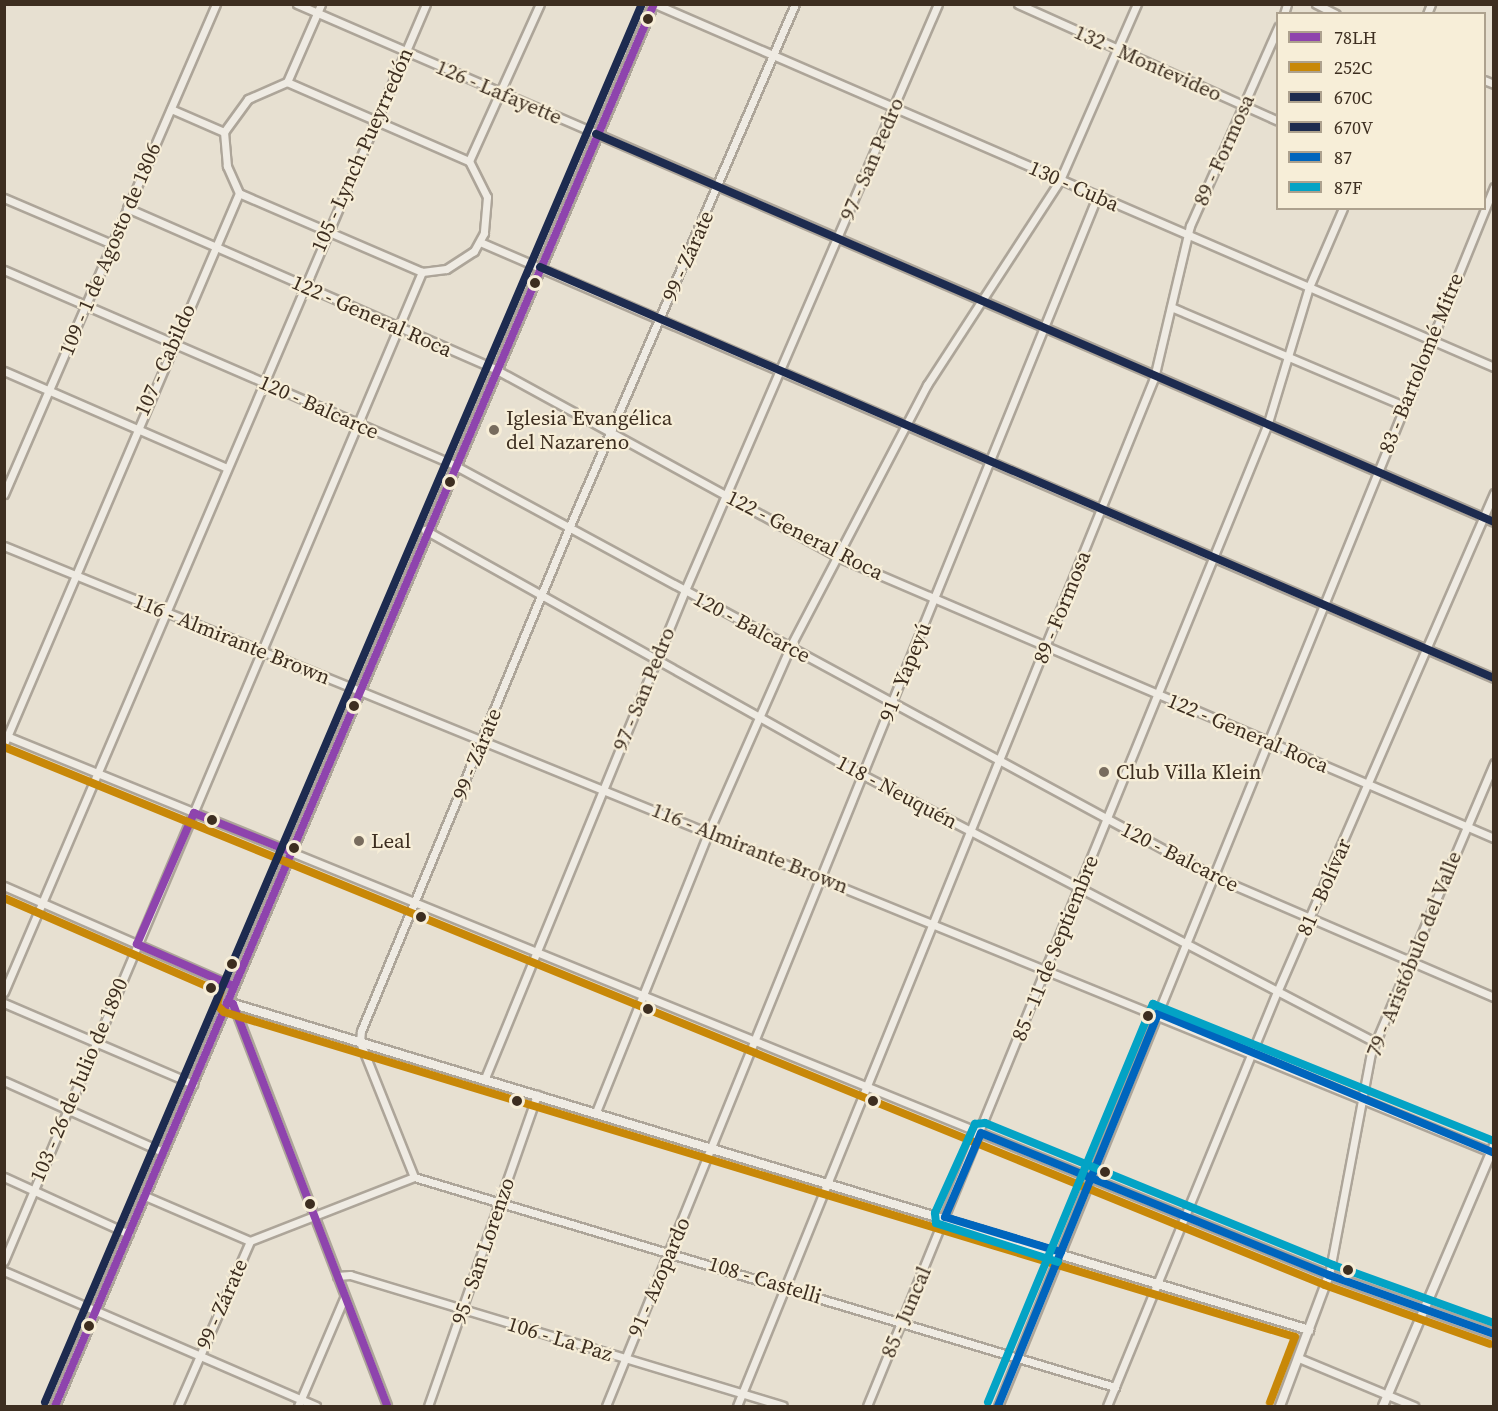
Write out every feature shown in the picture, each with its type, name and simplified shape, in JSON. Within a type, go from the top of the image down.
[{"type":"street","name":"109 - 1 de Agosto de 1806","points":[[5,489],[216,4]]},
{"type":"street","name":"126 - Lafayette","points":[[297,4],[980,303],[1494,522]]},
{"type":"street","points":[[287,82],[376,118],[470,161],[488,197],[480,242],[454,265],[422,272],[239,194],[227,166],[224,132],[248,99],[287,82],[321,4]]},
{"type":"street","name":"105 - Lynch Pueyrredón","points":[[4,992],[166,612],[225,466],[426,4]]},
{"type":"street","points":[[470,161],[540,4]]},
{"type":"street","points":[[55,1407],[163,1152],[230,1003],[233,986],[357,689],[596,134],[655,4]]},
{"type":"street","name":"130 - Cuba","points":[[655,4],[1494,367]]},
{"type":"street","name":"99 - Zárate","points":[[360,1042],[569,528],[718,188],[795,4]]},
{"type":"street","name":"97 - San Pedro","points":[[484,1078],[685,590],[938,4]]},
{"type":"street","name":"132 - Montevideo","points":[[1018,4],[1276,120]]},
{"type":"street","points":[[596,1112],[709,831],[790,647],[906,427],[980,303],[1060,180],[1137,4]]},
{"type":"street","points":[[1316,4],[1332,12]]},
{"type":"street","name":"89 - Formosa","points":[[737,1407],[1154,378],[1187,235],[1276,32]]},
{"type":"street","points":[[171,109],[224,132]]},
{"type":"street","name":"83 - Bartolomé Mitre","points":[[1486,200],[1494,187]]},
{"type":"street","name":"107 - Cabildo","points":[[6,738],[135,428],[239,194]]},
{"type":"street","name":"91 - Yapeyú","points":[[712,1146],[1097,196]]},
{"type":"street","points":[[4,198],[112,244]]},
{"type":"street","name":"122 - General Roca","points":[[127,208],[495,369],[838,557],[1494,838]]},
{"type":"street","name":"85 - 11 de Septiembre","points":[[945,1217],[1267,426],[1309,287],[1342,210]]},
{"type":"street","name":"83 - Bartolomé Mitre","points":[[998,1407],[1215,877],[1431,340],[1480,210]]},
{"type":"street","points":[[480,242],[1212,560],[1494,678]]},
{"type":"street","name":"120 - Balcarce","points":[[4,270],[454,465],[1215,877],[1494,997]]},
{"type":"street","name":"103 - 26 de Julio de 1890","points":[[4,1261],[94,1042],[262,651],[355,423],[422,272]]},
{"type":"street","points":[[1171,307],[1404,406]]},
{"type":"street","points":[[4,371],[225,466]]},
{"type":"street","name":"81 - Bolívar","points":[[1107,1407],[1188,1217],[1277,992],[1494,493]]},
{"type":"street","name":"118 - Neuquén","points":[[425,530],[863,775],[1375,1042]]},
{"type":"street","name":"116 - Almirante Brown","points":[[4,546],[820,878],[1047,967],[1493,1151]]},
{"type":"street","points":[[6,738],[643,994],[1329,1275],[1494,1334]]},
{"type":"street","name":"79 - Aristóbulo del Valle","points":[[1281,1407],[1329,1275],[1362,1098],[1375,1042],[1494,763]]},
{"type":"street","points":[[4,886],[233,986]]},
{"type":"street","points":[[4,1003],[193,1084]]},
{"type":"street","points":[[230,1003],[712,1146],[1309,1330]]},
{"type":"street","points":[[230,1003],[387,1407]]},
{"type":"street","points":[[360,1042],[414,1177]]},
{"type":"street","points":[[4,1081],[163,1152]]},
{"type":"street","name":"95 - San Lorenzo","points":[[428,1407],[537,1094]]},
{"type":"street","name":"91 - Azopardo","points":[[606,1407],[712,1146]]},
{"type":"street","points":[[1383,1407],[1493,1151]]},
{"type":"street","points":[[4,1176],[129,1234]]},
{"type":"street","name":"99 - Zárate","points":[[178,1407],[250,1241],[414,1177]]},
{"type":"street","name":"108 - Castelli","points":[[414,1177],[671,1251],[1115,1387]]},
{"type":"street","points":[[146,1196],[250,1241]]},
{"type":"street","name":"85 - Juncal","points":[[867,1407],[945,1217]]},
{"type":"street","points":[[4,1271],[300,1403],[316,1407]]},
{"type":"street","name":"106 - La Paz","points":[[337,1276],[350,1275],[783,1407]]},
{"type":"street","points":[[300,1403],[344,1298]]},
{"type":"street","points":[[1299,1358],[1414,1407]]},
{"type":"transit line","name":"670C","points":[[45,1402],[642,4]]},
{"type":"transit line","name":"78LH","points":[[55,1406],[654,4]]},
{"type":"transit line","name":"670V","points":[[596,134],[1494,522]]},
{"type":"transit line","name":"670V","points":[[540,267],[1494,678]]},
{"type":"transit line","name":"252C","points":[[4,747],[1325,1285],[1490,1344]]},
{"type":"transit line","name":"78LH","points":[[233,986],[137,944],[194,813],[289,851]]},
{"type":"transit line","name":"252C","points":[[4,898],[220,992],[217,1005],[224,1012],[1295,1337],[1270,1402]]},
{"type":"transit line","name":"78LH","points":[[227,1002],[233,1004],[387,1406]]},
{"type":"transit line","name":"87F","points":[[988,1402],[1153,1004],[1494,1141]]},
{"type":"transit line","name":"87","points":[[998,1406],[1158,1013],[1494,1153]]},
{"type":"transit line","name":"87F","points":[[1058,1262],[936,1223],[935,1213],[975,1124],[985,1123],[1333,1265],[1494,1323]]},
{"type":"transit line","name":"87","points":[[1061,1252],[945,1217],[981,1133],[1329,1275],[1494,1334]]},
{"type":"place","name":"Iglesia Evangélica del Nazareno","points":[[494,430]]},
{"type":"place","name":"Club Villa Klein","points":[[1104,772]]},
{"type":"place","name":"Leal","points":[[359,841]]}]
